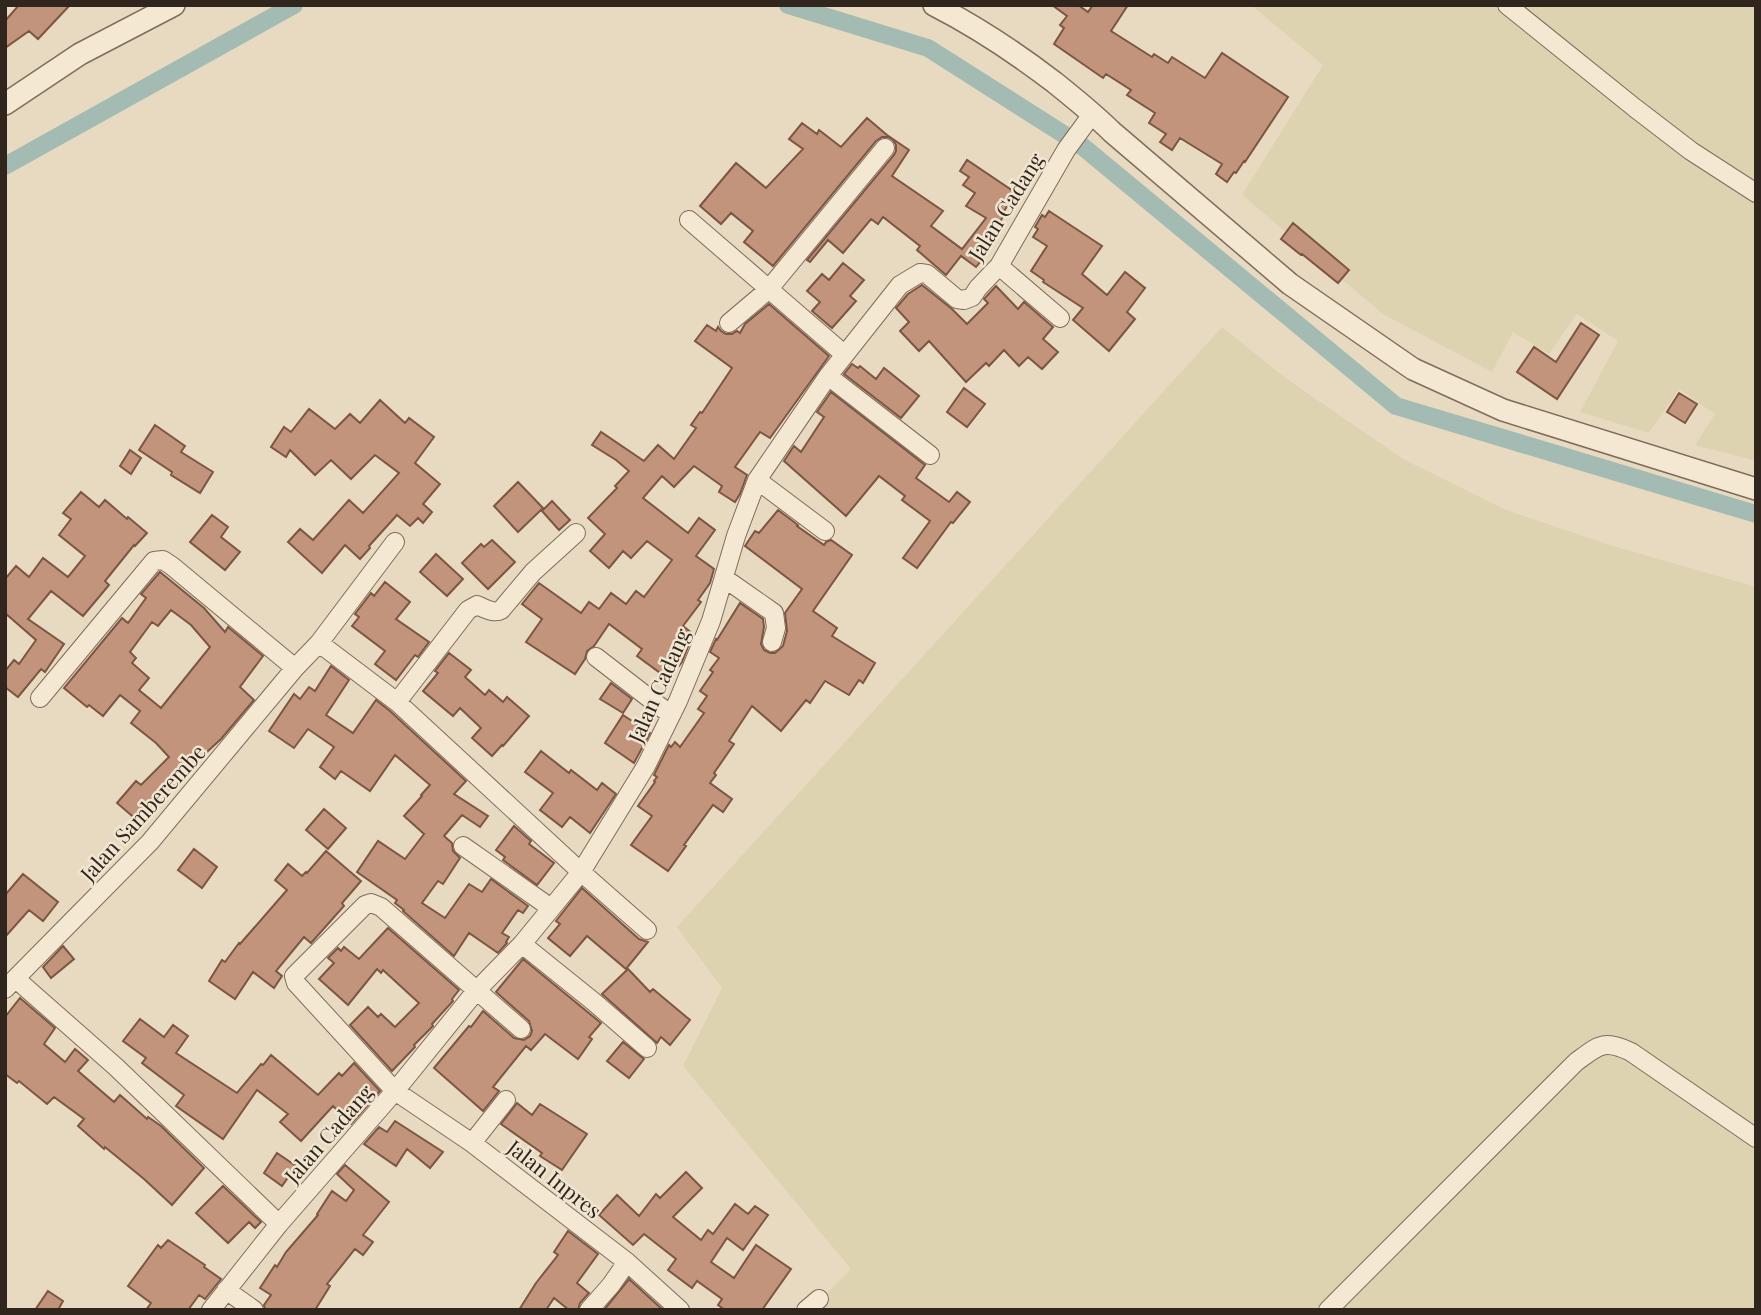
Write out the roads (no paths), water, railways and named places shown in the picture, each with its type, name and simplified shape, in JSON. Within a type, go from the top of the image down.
[{"type":"street","points":[[5,104],[80,54],[174,5]]},
{"type":"street","points":[[934,5],[1014,51],[1088,120],[1112,132],[1290,284],[1413,369],[1503,410],[1756,489]]},
{"type":"street","points":[[1507,5],[1691,151],[1756,192]]},
{"type":"street","name":"Jalan Cadang","points":[[211,1310],[279,1224],[395,1091],[477,991],[522,944],[581,872],[646,766],[671,715],[711,621],[736,536],[757,480],[844,354],[900,285],[920,273],[927,274],[957,299],[972,297],[999,266],[1066,150],[1088,120]]},
{"type":"street","points":[[729,323],[768,290],[885,148]]},
{"type":"street","points":[[689,220],[844,354]]},
{"type":"street","points":[[999,266],[1060,318]]},
{"type":"street","points":[[828,376],[930,455]]},
{"type":"street","points":[[757,480],[825,531]]},
{"type":"street","points":[[397,702],[468,610],[477,605],[497,612],[501,610],[533,572],[576,533]]},
{"type":"street","name":"Jalan Samberembe","points":[[279,1224],[116,1067],[10,984],[150,842],[295,668],[319,643],[395,542]]},
{"type":"street","points":[[40,698],[153,561],[163,561],[172,566],[295,668]]},
{"type":"street","points":[[724,578],[774,613],[776,628],[772,642]]},
{"type":"street","points":[[319,643],[397,702],[647,930]]},
{"type":"street","points":[[596,657],[671,715]]},
{"type":"street","points":[[463,846],[551,908]]},
{"type":"street","name":"Jalan Inpres","points":[[477,991],[381,907],[371,903],[365,905],[296,972],[294,979],[395,1091],[472,1143],[626,1262],[680,1310]]},
{"type":"street","points":[[522,944],[647,1048]]},
{"type":"street","points":[[477,991],[521,1029]]},
{"type":"street","points":[[1328,1310],[1576,1062],[1595,1048],[1616,1045],[1631,1052],[1756,1138]]},
{"type":"street","points":[[472,1143],[506,1100]]},
{"type":"street","points":[[589,1310],[611,1285],[626,1262]]},
{"type":"street","points":[[226,1290],[254,1310]]},
{"type":"waterway","points":[[5,166],[294,5]]},
{"type":"waterway","points":[[788,5],[928,48],[1082,146],[1396,406],[1756,514]]}]
